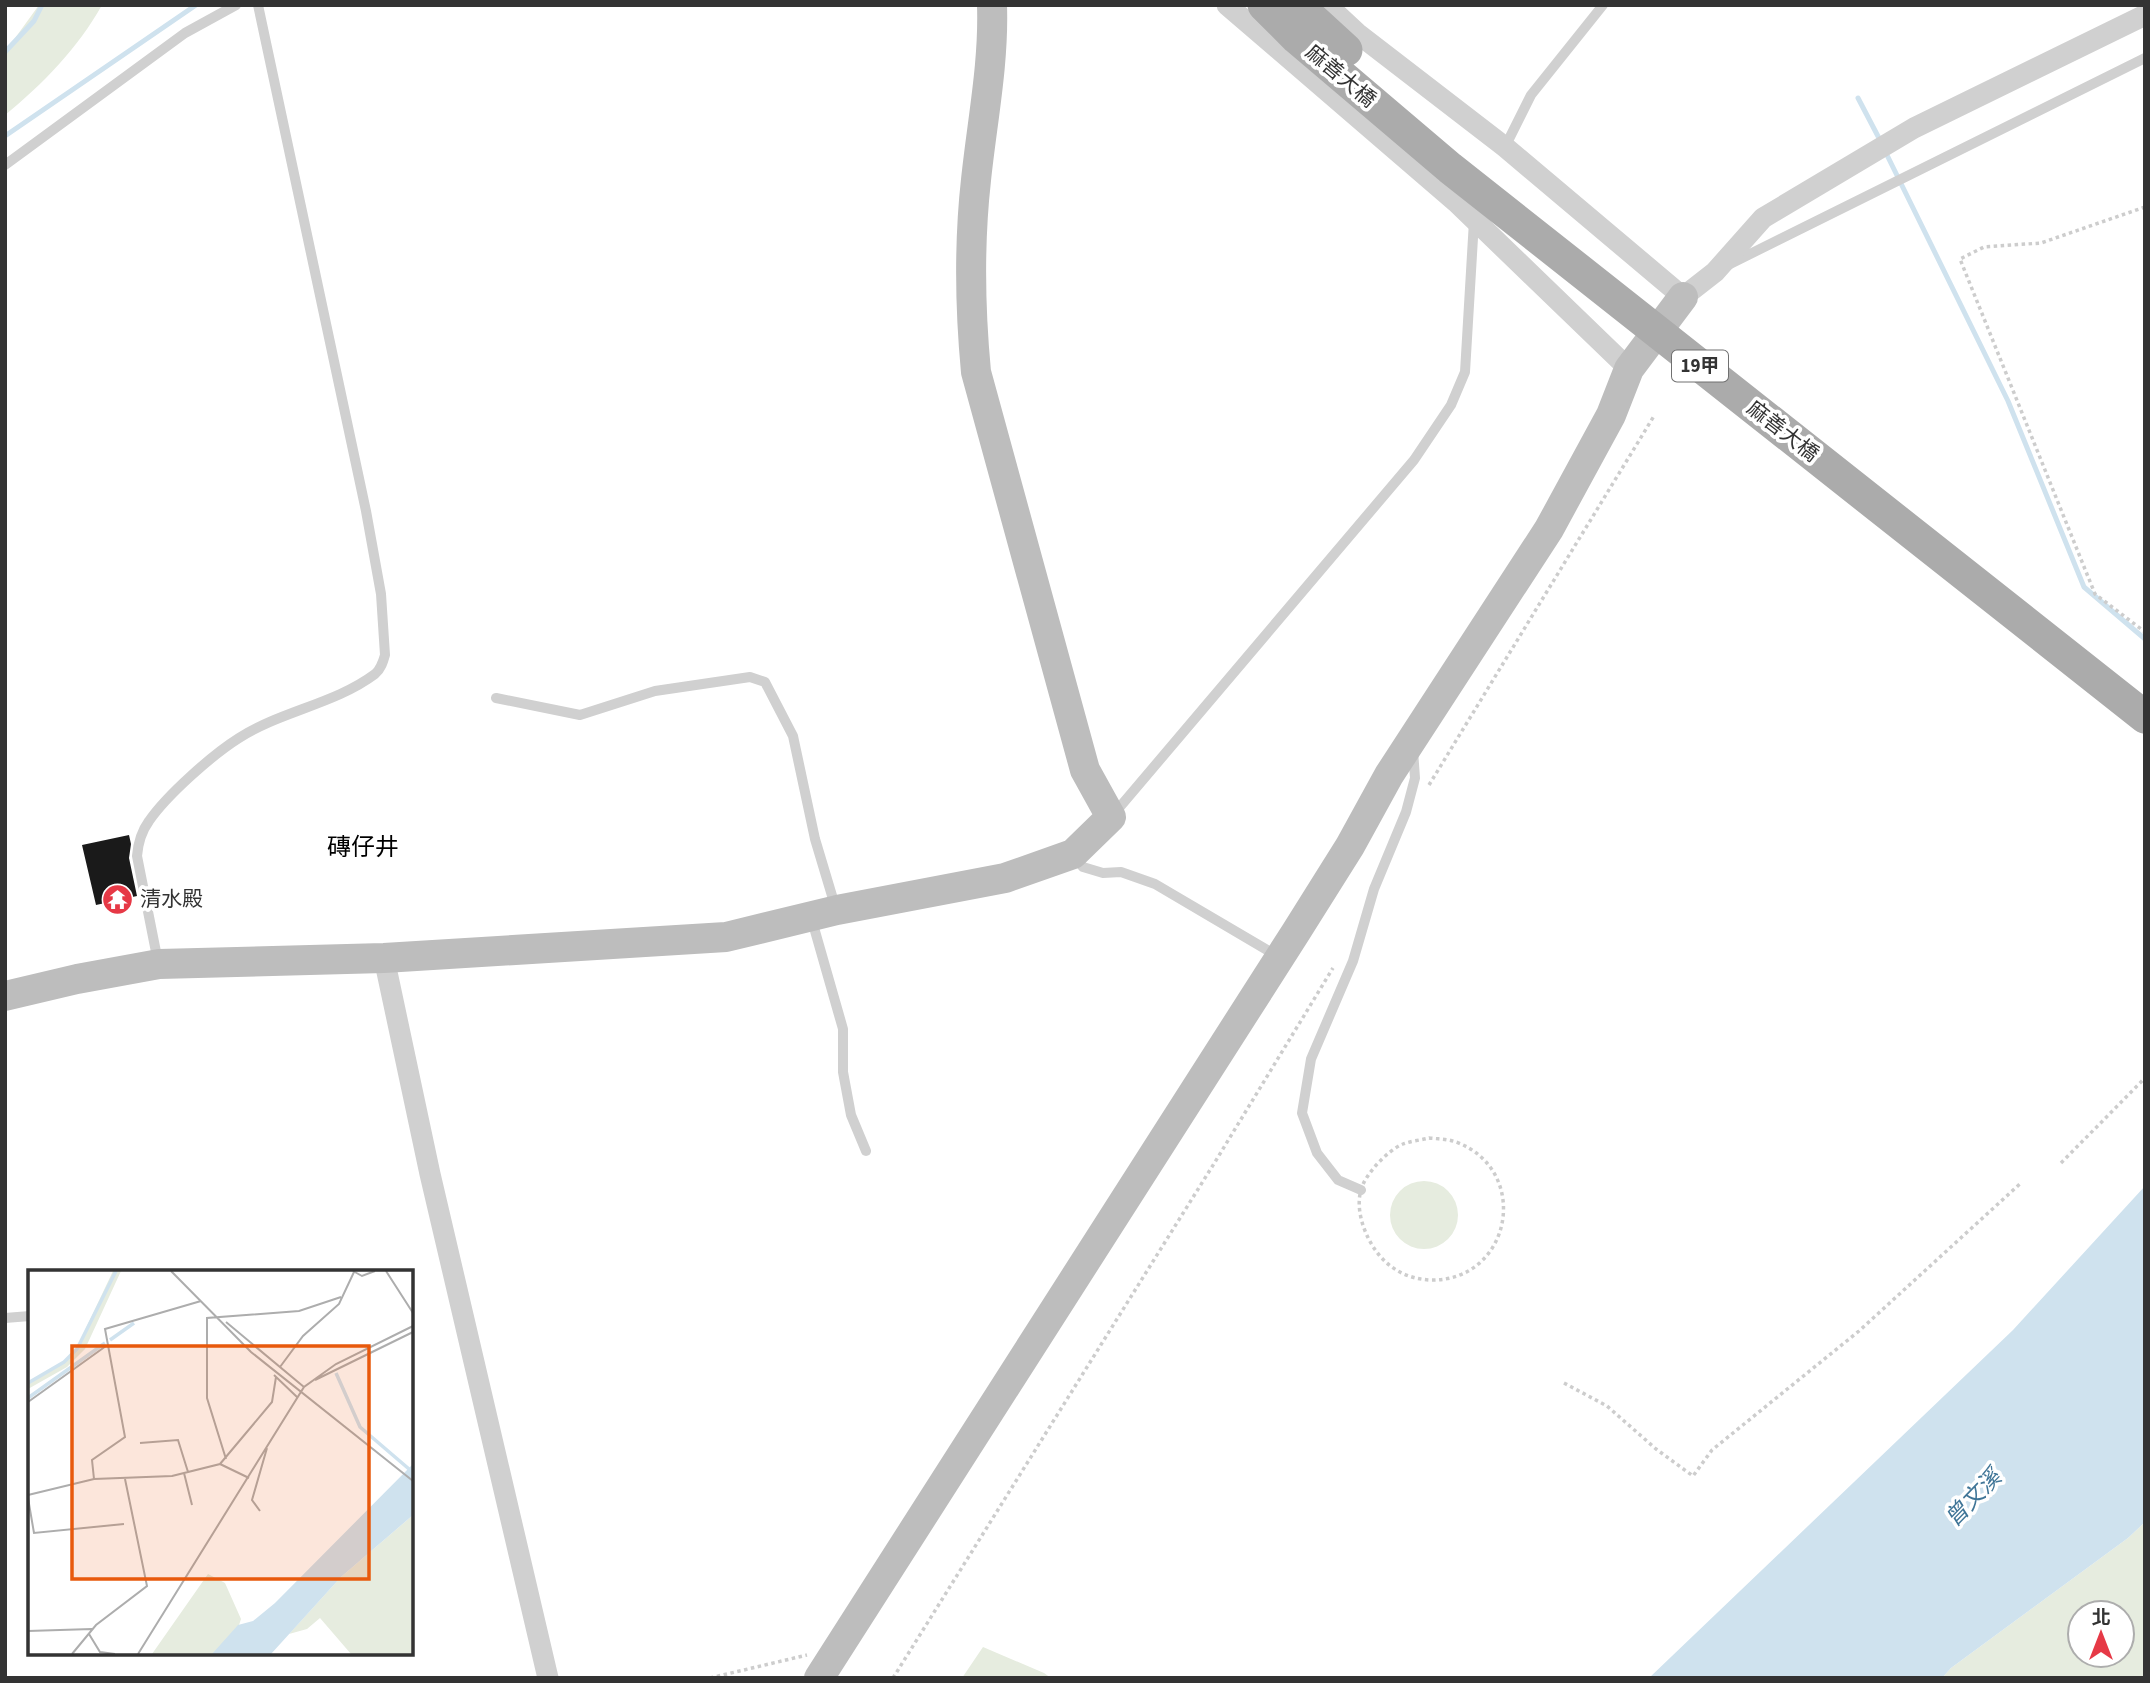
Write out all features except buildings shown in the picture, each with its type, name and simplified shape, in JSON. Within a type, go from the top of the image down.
[{"type":"main road","name":"麻善大橋","points":[[1264,5],[1297,38],[1450,168],[2145,717]]},
{"type":"main road","name":"麻善大橋","points":[[1297,5],[1317,26],[1479,164],[2145,692]]},
{"type":"street","points":[[5,996],[159,964],[384,958],[726,937],[824,913],[1005,878],[1073,854],[1111,817],[1085,771],[976,372],[971,310],[975,184],[993,37],[992,5]]},
{"type":"street","points":[[1227,5],[1474,220],[1629,369]]},
{"type":"street","points":[[1327,5],[1357,33],[1505,148],[1683,296]]},
{"type":"street","points":[[820,1678],[1350,846],[1389,775],[1549,529],[1611,415],[1629,369],[1683,296],[1715,272],[1763,218],[1914,128],[2145,15]]},
{"type":"street","points":[[384,958],[430,1174],[548,1678]]},
{"type":"lane","points":[[5,165],[185,33],[236,5]]},
{"type":"lane","points":[[159,964],[136,856],[148,821],[192,775],[239,738],[283,716],[337,695],[375,674],[385,655],[381,594],[366,511],[258,5]]},
{"type":"lane","points":[[1505,148],[1531,95],[1603,5]]},
{"type":"lane","points":[[1715,272],[2145,58]]},
{"type":"lane","points":[[1111,817],[1414,460],[1451,405],[1465,372],[1474,220]]},
{"type":"lane","points":[[496,698],[580,715],[655,691],[750,677],[765,682],[793,736],[815,839],[843,1029],[843,1072],[851,1115],[866,1151]]},
{"type":"lane","points":[[1361,1190],[1338,1180],[1317,1153],[1302,1113],[1311,1059],[1353,961],[1374,889],[1406,812],[1415,778],[1412,740]]},
{"type":"lane","points":[[1073,854],[1083,867],[1103,873],[1121,872],[1155,884],[1279,957]]},
{"type":"lane","points":[[5,1318],[28,1316]]},
{"type":"path","points":[[2145,207],[2041,243],[1984,247],[1960,259],[2095,594],[2145,632]]},
{"type":"path","points":[[1406,812],[1417,805],[1654,416]]},
{"type":"path","points":[[893,1678],[1333,968]]},
{"type":"path","points":[[2061,1163],[2145,1078]]},
{"type":"path","points":[[1429,1138],[1454,1141],[1476,1152],[1492,1169],[1502,1192],[1504,1217],[1497,1241],[1482,1261],[1467,1272],[1443,1280],[1418,1279],[1395,1270],[1382,1260],[1368,1240],[1361,1216],[1361,1190],[1373,1168],[1391,1151],[1405,1143],[1429,1138]]},
{"type":"path","points":[[1564,1383],[1607,1406],[1656,1449],[1693,1476],[1712,1450],[1859,1331],[2022,1182]]},
{"type":"path","points":[[710,1678],[839,1648]]},
{"type":"shaded area","points":[[39,5],[102,5],[59,64],[5,115],[5,52]]},
{"type":"shaded area","points":[[1424,1181],[1437,1184],[1448,1191],[1455,1202],[1458,1215],[1455,1228],[1448,1239],[1437,1246],[1424,1249],[1411,1246],[1400,1239],[1393,1228],[1390,1215],[1393,1202],[1400,1191],[1411,1184]]},
{"type":"shaded area","points":[[2145,1522],[2145,1678],[1942,1678],[1951,1668],[2128,1538]]},
{"type":"shaded area","points":[[983,1647],[1044,1673],[1051,1678],[962,1678]]},
{"type":"water","name":"曾文溪","points":[[2145,1186],[2145,1522],[2128,1538],[1951,1668],[1942,1678],[1649,1678],[2013,1330]]},
{"type":"waterway","points":[[5,52],[34,21],[42,5]]},
{"type":"waterway","points":[[5,136],[196,5]]},
{"type":"waterway","points":[[1858,98],[1881,142]]},
{"type":"waterway","points":[[1885,151],[2008,401],[2084,587],[2145,639]]},
{"type":"place","name":"清水殿","points":[[117,899]]},
{"type":"district","name":"磚仔井","points":[[363,847]]}]
